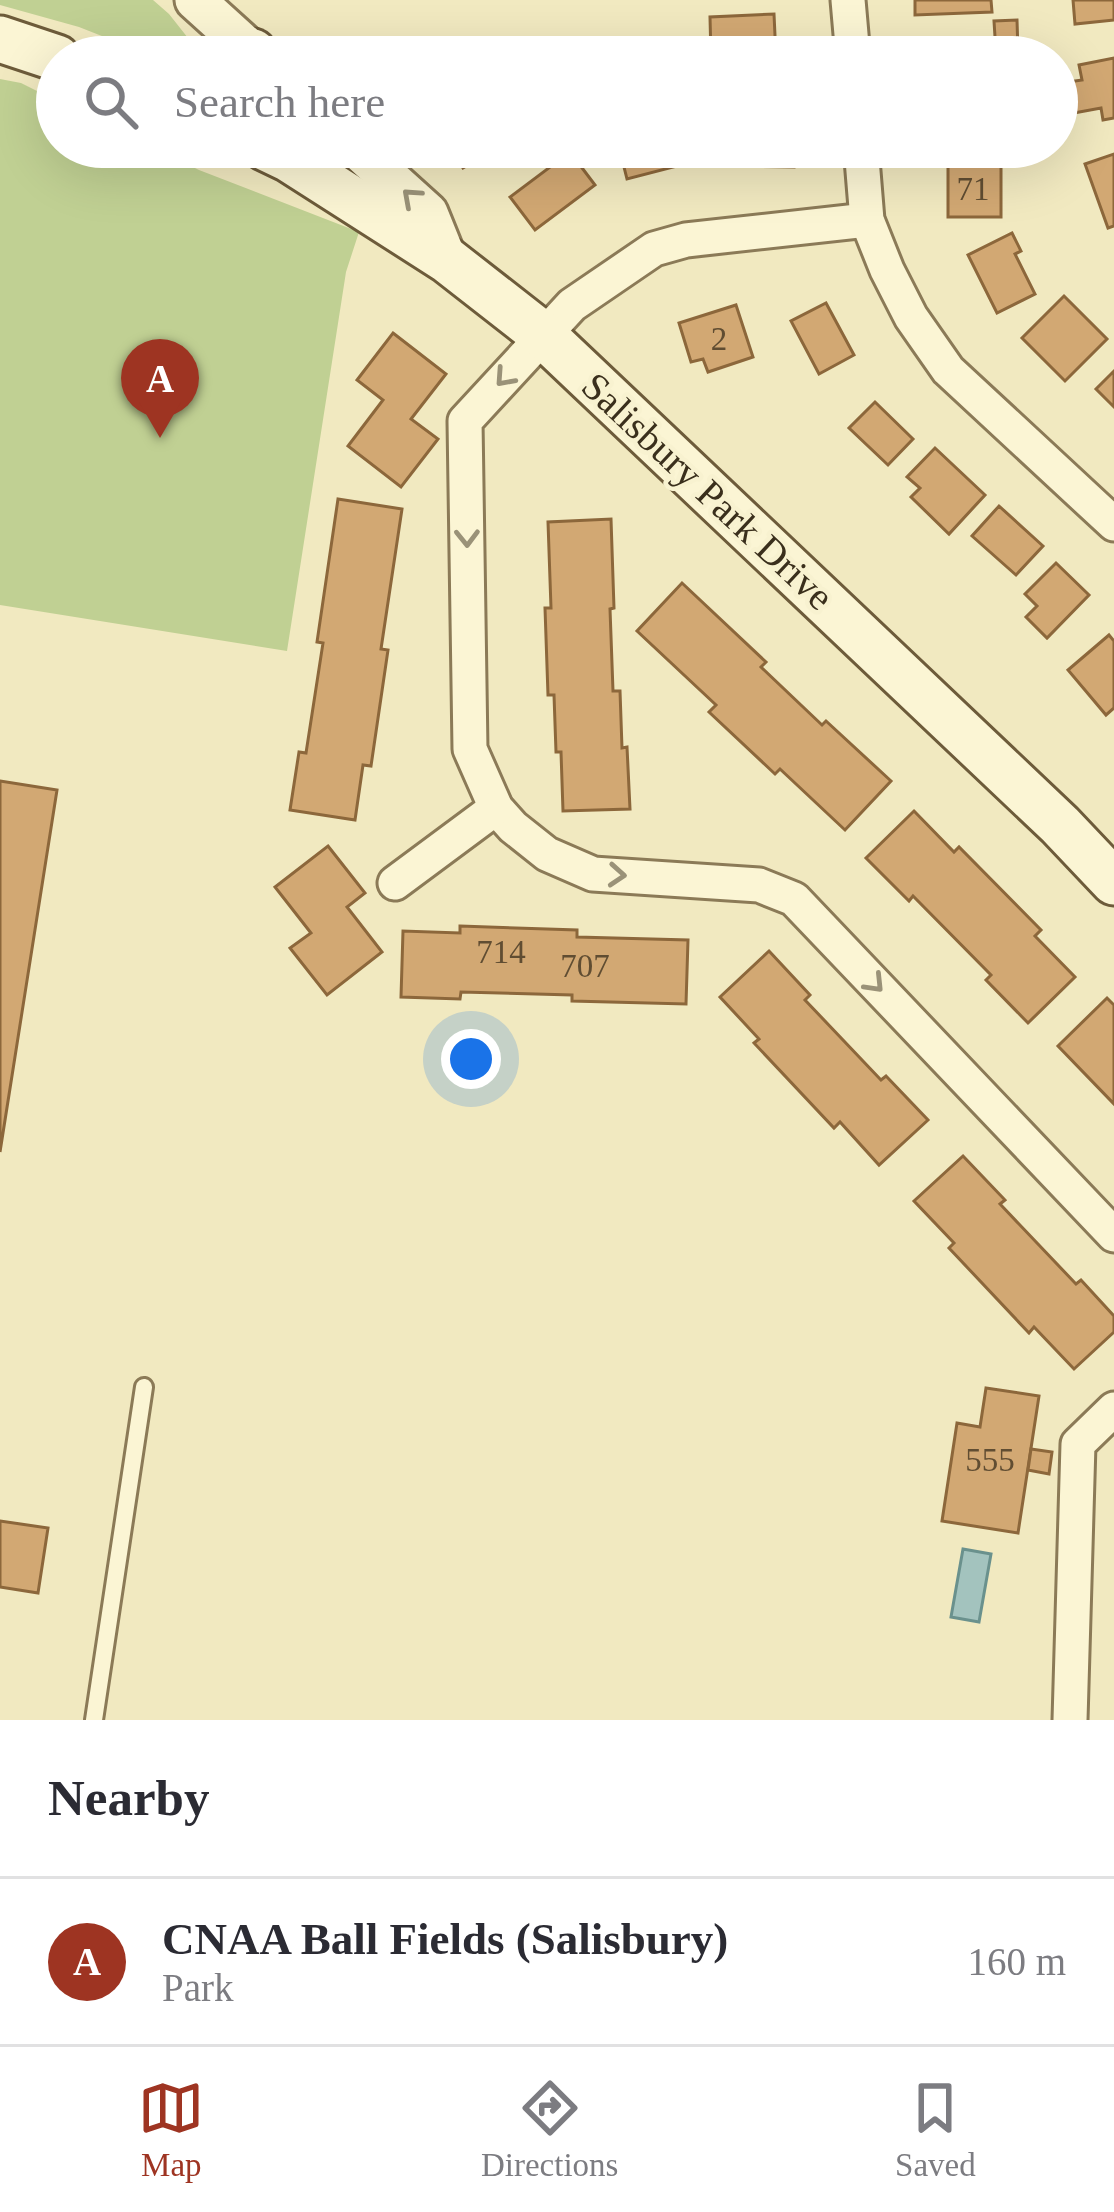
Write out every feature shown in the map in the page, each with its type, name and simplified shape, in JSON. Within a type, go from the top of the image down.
[{"type":"main road","points":[[0,39],[36,51]]},
{"type":"main road","name":"Salisbury Park Drive","points":[[303,168],[447,260],[544,335],[1060,825],[1114,882]]},
{"type":"street","points":[[196,0],[235,36]]},
{"type":"street","points":[[848,0],[851,36]]},
{"type":"street","points":[[379,168],[428,213],[447,260]]},
{"type":"street","points":[[863,168],[868,220],[886,270],[911,317],[949,370],[1114,524]]},
{"type":"street","points":[[868,220],[686,240],[654,249],[572,305],[466,421],[470,748],[496,808],[547,854],[593,874],[759,886],[794,899],[1114,1235]]},
{"type":"street","points":[[394,883],[496,808]]},
{"type":"street","points":[[1070,1720],[1078,1444],[1114,1409]]},
{"type":"lane","points":[[94,1720],[144,1387]]},
{"type":"green space","points":[[0,0],[153,0],[186,36],[102,36],[0,5]]},
{"type":"green space","points":[[0,79],[36,90],[36,168],[195,168],[359,232],[346,272],[287,651],[0,605]]},
{"type":"water","points":[[963,1549],[991,1554],[979,1622],[951,1617]]},
{"type":"building","points":[[915,0],[991,0],[992,12],[915,15]]},
{"type":"building","points":[[1073,0],[1114,0],[1114,20],[1075,24]]},
{"type":"building","points":[[774,14],[775,36],[710,36],[710,17]]},
{"type":"building","points":[[1017,20],[1018,36],[995,36],[994,21]]},
{"type":"building","points":[[1114,58],[1114,118],[1103,120],[1101,108],[1078,112],[1079,65]]},
{"type":"building","points":[[1114,154],[1114,226],[1108,228],[1085,164]]},
{"type":"building","points":[[549,168],[582,168],[595,185],[535,230],[510,197]]},
{"type":"building","points":[[624,168],[670,168],[627,179]]},
{"type":"building","points":[[948,168],[1001,168],[1001,217],[948,217]]},
{"type":"building","points":[[1012,233],[1021,251],[1015,254],[1035,294],[997,313],[968,255]]},
{"type":"building","points":[[1064,296],[1107,339],[1065,381],[1022,338]]},
{"type":"building","points":[[826,303],[854,355],[819,374],[791,321]]},
{"type":"building","points":[[736,305],[753,357],[708,372],[703,359],[691,362],[679,323]]},
{"type":"building","points":[[393,333],[446,374],[411,419],[438,439],[401,487],[348,446],[383,400],[357,380]]},
{"type":"building","points":[[1114,371],[1114,407],[1096,389]]},
{"type":"building","points":[[875,402],[913,439],[888,465],[849,428]]},
{"type":"building","points":[[935,448],[985,495],[949,534],[911,497],[920,488],[907,477]]},
{"type":"building","points":[[338,499],[402,509],[381,649],[388,650],[371,766],[363,765],[355,820],[290,810],[299,752],[306,753],[323,643],[317,642]]},
{"type":"building","points":[[999,506],[1043,546],[1016,575],[972,536]]},
{"type":"building","points":[[611,519],[613,691],[620,691],[630,809],[563,811],[554,695],[548,695],[548,522]]},
{"type":"building","points":[[1056,563],[1089,595],[1047,638],[1026,617],[1037,606],[1025,594]]},
{"type":"building","points":[[682,583],[766,662],[761,667],[822,725],[826,721],[891,781],[845,830],[709,712],[716,705],[637,631]]},
{"type":"building","points":[[1109,635],[1114,641],[1114,708],[1106,715],[1068,670]]},
{"type":"building","points":[[0,781],[57,790],[0,1152]]},
{"type":"building","points":[[914,811],[954,852],[959,847],[1041,930],[1035,936],[1075,977],[1028,1023],[986,980],[991,975],[913,896],[909,901],[866,858]]},
{"type":"building","points":[[328,846],[365,893],[347,907],[382,952],[327,995],[290,948],[311,933],[275,887]]},
{"type":"building","points":[[460,926],[577,930],[577,937],[688,940],[686,1004],[461,992],[460,999],[401,997],[403,931],[460,933]]},
{"type":"building","points":[[769,951],[810,995],[805,1000],[881,1080],[886,1076],[928,1120],[879,1165],[840,1122],[834,1128],[754,1043],[759,1039],[720,997]]},
{"type":"building","points":[[1107,998],[1114,1005],[1114,1104],[1058,1046]]},
{"type":"building","points":[[963,1156],[1005,1200],[1000,1204],[1076,1284],[1081,1280],[1114,1316],[1114,1332],[1074,1369],[1034,1327],[1029,1333],[949,1248],[954,1243],[914,1201]]},
{"type":"building","points":[[986,1388],[1039,1396],[1018,1533],[942,1521],[957,1423],[980,1427]]},
{"type":"building","points":[[1031,1449],[1052,1452],[1049,1474],[1028,1470]]},
{"type":"building","points":[[0,1521],[48,1528],[38,1593],[0,1587]]},
{"type":"place","name":"CNAA Ball Fields (Salisbury)","points":[[160,438]]}]
